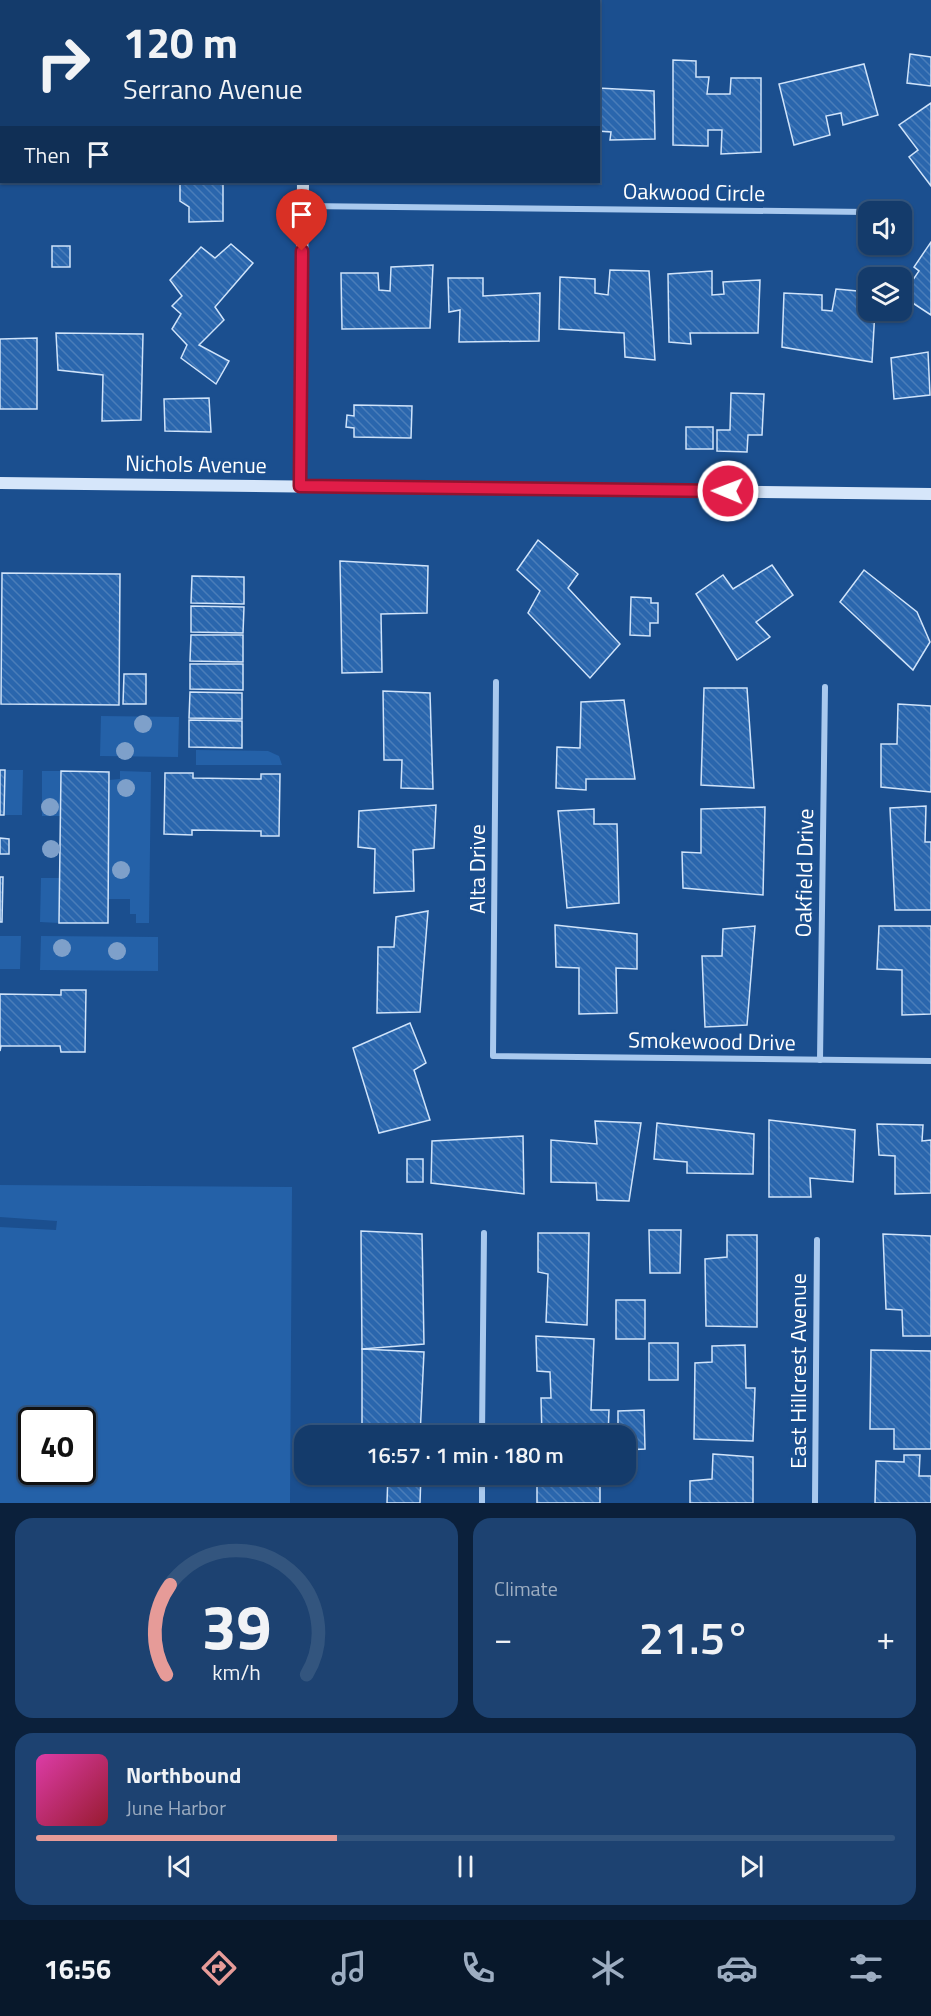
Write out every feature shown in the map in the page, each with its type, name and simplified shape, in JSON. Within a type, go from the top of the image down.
[{"type":"street","points":[[300,486],[303,183]]},
{"type":"street","name":"Oakwood Circle","points":[[303,206],[858,212]]},
{"type":"street","name":"Nichols Avenue","points":[[0,483],[931,494]]},
{"type":"street","name":"Alta Drive","points":[[493,1056],[496,682]]},
{"type":"street","name":"Oakfield Drive","points":[[820,1060],[825,687]]},
{"type":"street","name":"Smokewood Drive","points":[[493,1056],[931,1061]]},
{"type":"street","points":[[482,1425],[484,1233]]},
{"type":"street","name":"East Hillcrest Avenue","points":[[815,1503],[817,1240]]},
{"type":"street","points":[[482,1485],[482,1503]]},
{"type":"shaded area","points":[[101,716],[179,717],[178,757],[100,756]]},
{"type":"shaded area","points":[[196,750],[268,751],[279,756],[282,765],[196,765]]},
{"type":"shaded area","points":[[5,770],[23,770],[22,815],[4,815]]},
{"type":"shaded area","points":[[42,771],[61,771],[61,816],[42,816]]},
{"type":"shaded area","points":[[120,771],[151,772],[149,923],[136,923],[136,914],[130,914],[130,899],[108,899],[109,780],[120,779]]},
{"type":"shaded area","points":[[41,878],[60,878],[59,923],[40,922]]},
{"type":"shaded area","points":[[0,936],[21,936],[20,969],[0,969]]},
{"type":"shaded area","points":[[41,936],[158,937],[158,971],[40,970]]},
{"type":"shaded area","points":[[0,1185],[292,1187],[290,1503],[0,1503],[0,1227],[56,1230],[57,1221],[0,1217]]},
{"type":"building","points":[[910,54],[931,57],[931,86],[907,83]]},
{"type":"building","points":[[673,60],[696,61],[696,77],[709,77],[707,94],[730,94],[731,78],[761,78],[761,152],[721,154],[722,130],[708,130],[708,146],[673,145]]},
{"type":"building","points":[[864,64],[878,115],[843,125],[841,113],[826,116],[830,135],[794,145],[779,84]]},
{"type":"building","points":[[600,88],[654,91],[655,139],[610,140],[611,132],[600,131]]},
{"type":"building","points":[[931,103],[931,186],[909,157],[918,150],[899,125]]},
{"type":"building","points":[[180,183],[223,183],[223,221],[189,222],[189,207],[180,201]]},
{"type":"building","points":[[931,242],[931,315],[912,303],[912,281],[919,271],[914,267]]},
{"type":"building","points":[[231,244],[253,263],[215,307],[224,320],[199,345],[229,361],[216,384],[181,358],[187,345],[172,329],[181,314],[172,306],[182,296],[170,280],[201,247],[215,258]]},
{"type":"building","points":[[52,246],[70,246],[70,267],[52,267]]},
{"type":"building","points":[[433,265],[430,328],[342,329],[341,273],[378,273],[379,290],[390,291],[391,267]]},
{"type":"building","points":[[610,270],[649,271],[655,360],[625,357],[624,333],[559,329],[560,277],[595,279],[595,293],[608,295]]},
{"type":"building","points":[[712,271],[712,295],[724,294],[723,282],[760,280],[758,333],[690,333],[691,344],[669,342],[668,274]]},
{"type":"building","points":[[448,278],[483,278],[483,296],[540,293],[539,341],[459,342],[460,310],[449,312]]},
{"type":"building","points":[[836,289],[858,291],[858,321],[874,321],[872,362],[782,347],[784,293],[822,295],[822,310],[832,311]]},
{"type":"building","points":[[56,333],[143,334],[141,420],[102,421],[103,375],[58,370]]},
{"type":"building","points":[[37,338],[37,409],[0,409],[0,339]]},
{"type":"building","points":[[928,352],[930,395],[894,399],[891,358]]},
{"type":"building","points":[[731,393],[764,394],[762,435],[748,435],[747,452],[717,451],[717,430],[730,430]]},
{"type":"building","points":[[209,398],[211,432],[165,431],[164,399]]},
{"type":"building","points":[[354,405],[412,406],[411,438],[354,437],[354,428],[346,427],[347,415],[354,416]]},
{"type":"building","points":[[686,427],[713,427],[713,449],[686,449]]},
{"type":"building","points":[[538,540],[578,574],[568,588],[620,644],[590,678],[528,613],[540,591],[517,570]]},
{"type":"building","points":[[340,561],[428,566],[427,613],[381,614],[382,672],[342,673]]},
{"type":"building","points":[[772,565],[793,595],[756,622],[770,637],[737,660],[696,594],[723,575],[733,589]]},
{"type":"building","points":[[864,570],[917,612],[930,642],[913,670],[840,602]]},
{"type":"building","points":[[2,573],[120,574],[119,705],[1,704]]},
{"type":"building","points":[[192,576],[244,577],[244,604],[191,603]]},
{"type":"building","points":[[631,597],[651,598],[651,603],[658,603],[658,623],[650,623],[650,636],[630,635]]},
{"type":"building","points":[[191,606],[244,607],[243,633],[191,632]]},
{"type":"building","points":[[191,635],[243,635],[243,662],[190,661]]},
{"type":"building","points":[[190,664],[243,664],[243,690],[190,689]]},
{"type":"building","points":[[124,674],[146,674],[146,704],[123,704]]},
{"type":"building","points":[[704,688],[747,688],[754,788],[701,785]]},
{"type":"building","points":[[383,691],[430,693],[433,789],[401,788],[402,760],[384,760]]},
{"type":"building","points":[[190,692],[242,693],[242,719],[189,718]]},
{"type":"building","points":[[624,700],[635,779],[586,779],[586,790],[556,788],[557,747],[580,748],[581,702]]},
{"type":"building","points":[[898,704],[931,706],[931,792],[881,787],[881,744],[897,744]]},
{"type":"building","points":[[189,720],[242,721],[242,748],[189,747]]},
{"type":"building","points":[[0,770],[5,770],[4,815],[0,815]]},
{"type":"building","points":[[61,771],[109,772],[108,923],[59,923]]},
{"type":"building","points":[[165,773],[193,773],[193,778],[261,779],[261,774],[280,774],[279,836],[261,836],[261,831],[192,830],[192,835],[164,834]]},
{"type":"building","points":[[436,805],[434,848],[413,850],[414,891],[374,893],[375,849],[358,847],[359,811]]},
{"type":"building","points":[[926,806],[925,842],[931,842],[931,910],[895,910],[890,808]]},
{"type":"building","points":[[765,807],[763,895],[683,888],[682,852],[701,853],[701,809]]},
{"type":"building","points":[[594,809],[594,824],[617,824],[619,903],[567,908],[558,811]]},
{"type":"building","points":[[0,838],[9,839],[9,854],[0,854]]},
{"type":"building","points":[[0,877],[3,877],[2,922],[0,922]]},
{"type":"building","points":[[428,911],[420,1012],[377,1013],[378,947],[394,947],[396,917]]},
{"type":"building","points":[[555,925],[637,934],[637,969],[616,968],[617,1013],[579,1014],[579,968],[556,967]]},
{"type":"building","points":[[755,926],[747,1025],[705,1027],[702,956],[722,956],[723,929]]},
{"type":"building","points":[[879,926],[931,926],[931,1014],[902,1015],[902,970],[877,969]]},
{"type":"building","points":[[61,990],[86,990],[85,1052],[61,1052],[60,1046],[1,1046],[0,1051],[0,994],[61,995]]},
{"type":"building","points":[[410,1023],[426,1063],[414,1070],[430,1120],[379,1133],[353,1048]]},
{"type":"building","points":[[769,1120],[855,1130],[853,1182],[810,1178],[811,1197],[769,1197]]},
{"type":"building","points":[[595,1121],[641,1123],[629,1201],[597,1200],[596,1183],[551,1182],[551,1140],[597,1144]]},
{"type":"building","points":[[657,1123],[754,1134],[753,1174],[687,1173],[687,1162],[654,1159]]},
{"type":"building","points":[[877,1124],[923,1125],[922,1141],[931,1140],[931,1193],[895,1194],[895,1156],[879,1155]]},
{"type":"building","points":[[523,1136],[524,1194],[431,1183],[432,1141]]},
{"type":"building","points":[[407,1159],[423,1159],[423,1182],[407,1182]]},
{"type":"building","points":[[649,1230],[681,1230],[680,1273],[650,1273]]},
{"type":"building","points":[[361,1231],[422,1234],[424,1344],[362,1349]]},
{"type":"building","points":[[538,1233],[589,1233],[587,1325],[546,1322],[548,1274],[538,1272]]},
{"type":"building","points":[[883,1234],[931,1236],[931,1336],[903,1336],[902,1310],[886,1309]]},
{"type":"building","points":[[727,1235],[757,1235],[757,1327],[706,1326],[705,1259],[727,1257]]},
{"type":"building","points":[[616,1300],[645,1300],[645,1339],[616,1339]]},
{"type":"building","points":[[536,1336],[594,1339],[591,1410],[609,1410],[608,1425],[542,1425],[541,1398],[551,1398],[550,1372],[537,1371]]},
{"type":"building","points":[[649,1343],[678,1343],[678,1380],[649,1380]]},
{"type":"building","points":[[745,1345],[746,1388],[755,1388],[753,1441],[694,1439],[695,1363],[712,1362],[712,1346]]},
{"type":"building","points":[[362,1349],[424,1352],[421,1425],[362,1425]]},
{"type":"building","points":[[871,1350],[931,1351],[931,1449],[894,1449],[894,1429],[870,1429]]},
{"type":"building","points":[[644,1410],[645,1449],[636,1449],[636,1425],[618,1425],[618,1411]]},
{"type":"building","points":[[713,1454],[753,1457],[753,1503],[690,1503],[690,1481],[712,1479]]},
{"type":"building","points":[[904,1455],[920,1455],[919,1476],[931,1476],[931,1503],[875,1503],[876,1461],[904,1462]]},
{"type":"building","points":[[388,1485],[421,1485],[420,1503],[387,1503]]},
{"type":"building","points":[[537,1485],[600,1485],[600,1503],[537,1503]]},
{"type":"route","points":[[302,251],[300,486],[728,491]]}]
